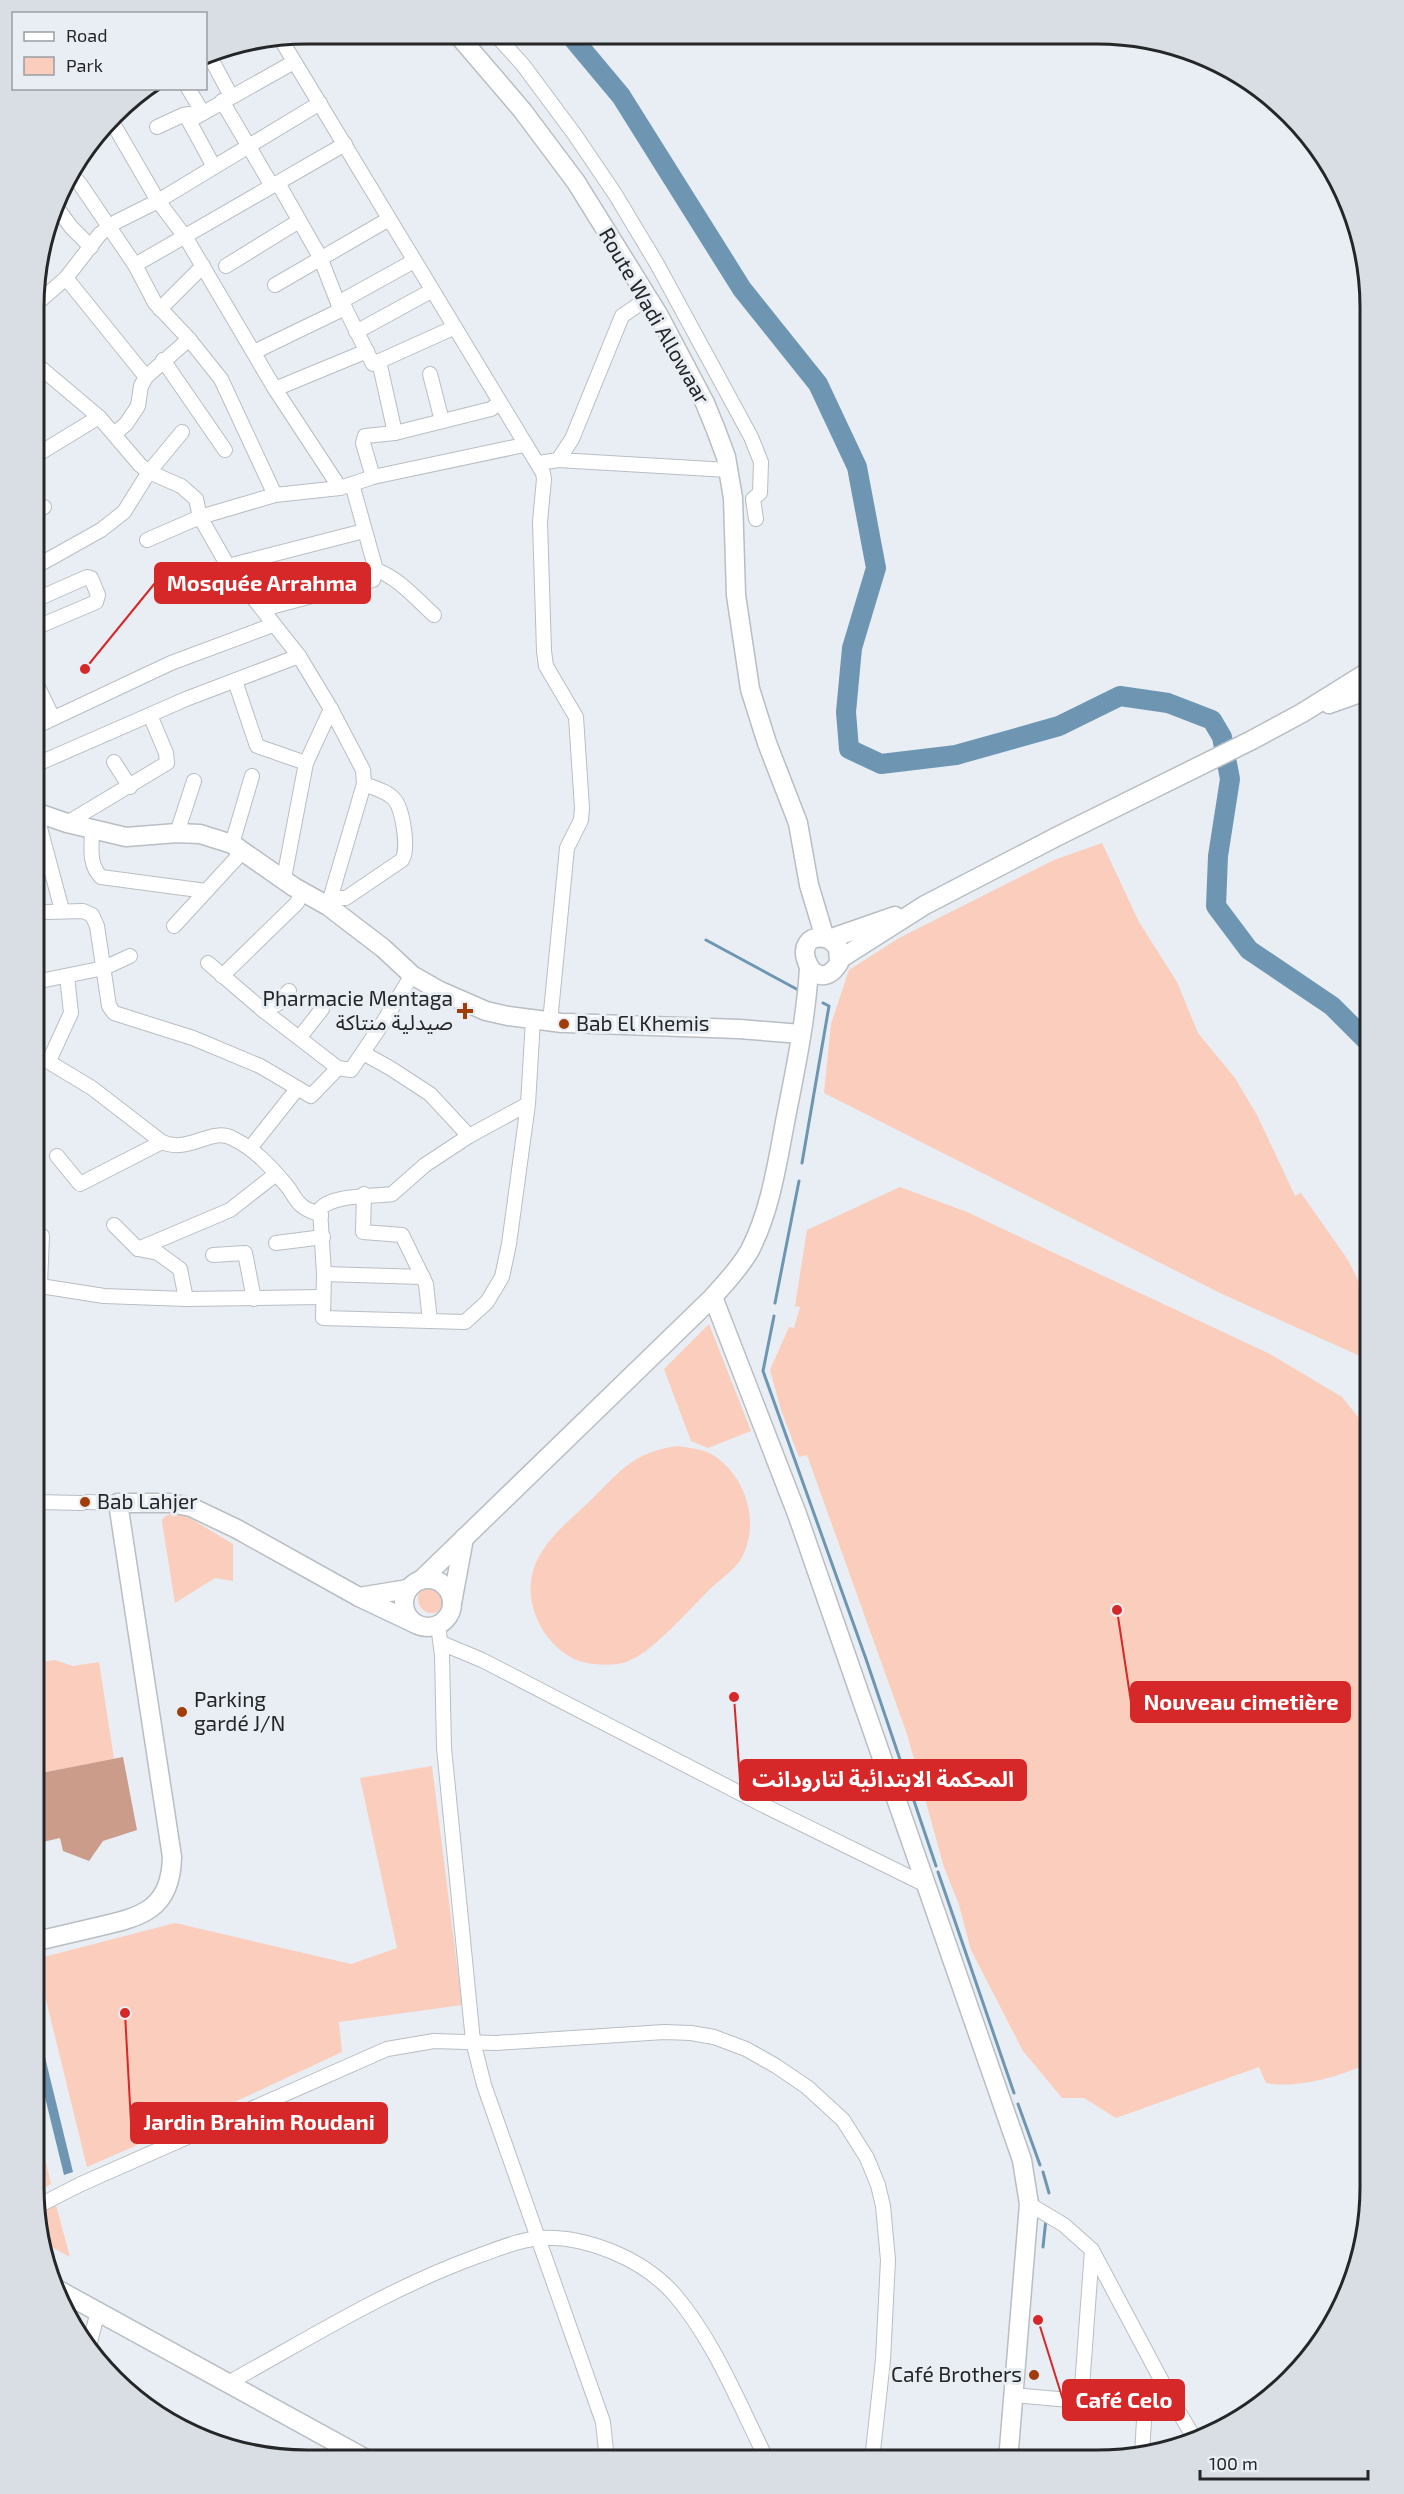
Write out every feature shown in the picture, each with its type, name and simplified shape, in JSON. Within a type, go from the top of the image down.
[{"type":"street","name":"Route Wadi Allowaar","points":[[466,44],[522,110],[576,182],[648,298],[705,403],[726,457],[733,498],[736,595],[750,689],[767,743],[798,823],[809,885],[827,938]]},
{"type":"street","points":[[504,44],[523,64],[608,184],[702,343],[751,437],[761,462],[760,493],[753,499],[756,519]]},
{"type":"street","points":[[284,45],[524,445],[538,463],[544,479],[540,522],[544,651],[546,666],[576,717],[582,808],[581,820],[567,848],[553,1022],[528,1104],[509,1244],[497,1288],[468,1321],[461,1323],[323,1318],[324,1274],[320,1209],[326,1203],[364,1194],[392,1194],[425,1166],[469,1136],[528,1104]]},
{"type":"street","points":[[212,62],[248,146],[299,221],[320,257],[341,306],[373,363],[453,327]]},
{"type":"street","points":[[189,121],[294,62]]},
{"type":"street","points":[[189,90],[203,113]]},
{"type":"street","points":[[44,297],[66,278],[109,227],[158,201],[320,103]]},
{"type":"street","points":[[157,127],[190,114],[189,121],[214,167]]},
{"type":"street","points":[[115,127],[158,201],[186,238],[276,388],[346,486],[364,531],[376,570],[373,580],[263,609]]},
{"type":"street","points":[[135,265],[186,238],[345,144]]},
{"type":"street","points":[[76,180],[135,265],[160,309],[189,339],[227,390],[275,495]]},
{"type":"street","points":[[61,213],[71,227],[91,246]]},
{"type":"street","points":[[275,285],[389,219]]},
{"type":"street","points":[[226,266],[299,221]]},
{"type":"street","points":[[254,352],[341,306],[414,261]]},
{"type":"street","points":[[160,309],[203,266]]},
{"type":"street","points":[[66,278],[146,377]]},
{"type":"street","points":[[356,332],[431,291]]},
{"type":"street","points":[[558,460],[572,440],[622,316],[648,298]]},
{"type":"street","points":[[114,434],[126,424],[138,406],[141,386],[146,377],[189,339]]},
{"type":"street","points":[[276,388],[367,351]]},
{"type":"street","points":[[164,360],[225,450]]},
{"type":"street","points":[[379,361],[395,433]]},
{"type":"street","points":[[44,371],[99,417],[132,458],[149,472],[189,492],[196,499],[200,517],[228,566],[299,656],[331,709],[363,770],[364,784],[329,902]]},
{"type":"street","points":[[430,374],[441,421]]},
{"type":"street","points":[[373,477],[364,438],[372,434],[395,433],[491,409],[500,403]]},
{"type":"street","points":[[44,451],[99,417]]},
{"type":"street","points":[[44,562],[101,530],[124,512],[149,472],[182,432]]},
{"type":"street","points":[[147,540],[200,517],[275,495],[346,486],[373,477],[524,445]]},
{"type":"street","points":[[538,463],[558,460],[728,470]]},
{"type":"street","points":[[228,566],[364,531]]},
{"type":"street","points":[[376,570],[386,573],[402,585],[434,615]]},
{"type":"street","points":[[44,596],[87,577],[91,578],[98,595],[96,602],[44,624]]},
{"type":"street","points":[[44,722],[171,663],[273,625]]},
{"type":"street","points":[[44,761],[150,715],[299,656]]},
{"type":"street","points":[[840,959],[925,905],[1252,740],[1302,713],[1360,677]]},
{"type":"street","points":[[235,681],[257,746],[306,763]]},
{"type":"street","points":[[1302,713],[1360,693]]},
{"type":"street","points":[[44,700],[53,718]]},
{"type":"street","points":[[284,879],[306,763],[331,709]]},
{"type":"street","points":[[67,823],[167,763],[168,759],[150,715]]},
{"type":"street","points":[[114,762],[130,787]]},
{"type":"street","points":[[174,926],[206,891],[238,847],[252,776]]},
{"type":"street","points":[[177,833],[194,781]]},
{"type":"street","points":[[329,902],[346,898],[405,856],[406,842],[398,804],[388,794],[364,784]]},
{"type":"street","points":[[44,816],[126,837],[177,833],[200,834],[238,847],[302,891],[329,902],[412,975],[440,991],[486,1011],[553,1022],[739,1029],[801,1034]]},
{"type":"street","points":[[92,830],[91,857],[101,877],[206,891]]},
{"type":"street","points":[[44,845],[62,910]]},
{"type":"street","name":"Route Wadi Allowaar","points":[[807,945],[809,885]]},
{"type":"street","points":[[222,976],[297,903],[302,891]]},
{"type":"street","points":[[416,1624],[409,1617],[405,1608],[405,1598],[415,1584],[713,1297],[743,1261],[760,1226],[775,1173],[807,1009],[809,968],[804,957],[807,945],[815,939],[827,938],[925,905]]},
{"type":"street","points":[[47,912],[83,911],[92,915],[97,926],[109,1006],[114,1013],[193,1038],[260,1066],[311,1096],[338,1068]]},
{"type":"street","points":[[809,968],[819,974],[827,973],[837,967],[840,959],[838,947],[827,938]]},
{"type":"street","points":[[45,980],[104,968],[130,956]]},
{"type":"street","points":[[208,963],[264,1011],[338,1068],[351,1070],[412,975]]},
{"type":"street","points":[[807,1009],[827,973]]},
{"type":"street","points":[[49,1061],[71,1013],[67,976]]},
{"type":"street","points":[[264,1011],[277,1004],[289,991]]},
{"type":"street","points":[[300,1037],[322,1009]]},
{"type":"street","points":[[363,1053],[430,1094],[469,1136]]},
{"type":"street","points":[[44,1058],[110,1101],[162,1142],[180,1147],[225,1135],[251,1147],[303,1207],[321,1215]]},
{"type":"street","points":[[251,1147],[297,1089]]},
{"type":"street","points":[[57,1156],[81,1184],[162,1142]]},
{"type":"street","points":[[138,1249],[230,1210],[276,1174]]},
{"type":"street","points":[[364,1194],[363,1232],[401,1234],[423,1277],[428,1296],[430,1321]]},
{"type":"street","points":[[114,1225],[138,1249],[158,1253],[180,1269],[186,1299]]},
{"type":"street","points":[[276,1243],[322,1237]]},
{"type":"street","points":[[213,1255],[246,1254],[254,1299]]},
{"type":"street","points":[[324,1274],[423,1277]]},
{"type":"street","points":[[44,1286],[104,1296],[186,1299],[323,1297]]},
{"type":"street","points":[[713,1297],[797,1514],[1022,2160],[1029,2204],[1009,2450]]},
{"type":"street","points":[[44,1502],[170,1503],[191,1507],[277,1551],[359,1597],[416,1624],[429,1627],[482,1660],[763,1805],[928,1886]]},
{"type":"street","points":[[44,1939],[142,1915],[163,1896],[172,1874],[171,1845],[118,1503]]},
{"type":"street","points":[[464,1538],[450,1613],[439,1634],[444,1748],[473,2042],[484,2085],[603,2422],[606,2450]]},
{"type":"street","points":[[359,1597],[430,1579],[446,1587],[451,1595],[452,1604]]},
{"type":"street","points":[[44,2203],[81,2184],[387,2049],[434,2041],[496,2043],[664,2032],[714,2037],[746,2049],[807,2087],[843,2120],[871,2167],[878,2185],[886,2224],[888,2260],[883,2360],[873,2450]]},
{"type":"street","points":[[1029,2204],[1064,2225],[1092,2250],[1191,2433]]},
{"type":"street","points":[[228,2383],[349,2314],[406,2286],[471,2259],[538,2238],[560,2239],[591,2245],[622,2257],[650,2272],[673,2293],[690,2315],[722,2370],[762,2450]]},
{"type":"street","points":[[1081,2401],[1092,2250]]},
{"type":"street","points":[[67,2294],[350,2450]]},
{"type":"street","points":[[91,2337],[98,2311]]},
{"type":"street","points":[[1013,2395],[1081,2401],[1174,2404]]},
{"type":"street","points":[[1142,2446],[1145,2404]]},
{"type":"green space","points":[[1102,843],[1139,922],[1177,982],[1198,1033],[1235,1078],[1258,1117],[1295,1196],[1301,1193],[1348,1260],[1360,1285],[1360,1356],[1220,1293],[824,1093],[831,1024],[849,970],[899,938],[1054,860]]},
{"type":"green space","points":[[900,1187],[967,1212],[1270,1354],[1342,1397],[1360,1419],[1360,2066],[1317,2081],[1290,2084],[1266,2083],[1259,2067],[1116,2118],[1084,2098],[1062,2098],[1023,2051],[971,1950],[959,1905],[944,1867],[907,1734],[807,1455],[799,1457],[781,1410],[770,1370],[789,1327],[794,1328],[800,1307],[795,1306],[807,1230]]},
{"type":"green space","points":[[709,1324],[751,1431],[708,1448],[691,1441],[664,1369]]},
{"type":"green space","points":[[678,1446],[701,1450],[713,1455],[734,1475],[742,1488],[750,1516],[750,1531],[741,1559],[664,1636],[639,1656],[623,1663],[611,1664],[592,1664],[574,1659],[550,1640],[535,1613],[531,1599],[531,1584],[540,1555],[550,1540],[619,1472],[649,1453]]},
{"type":"green space","points":[[173,1512],[183,1514],[233,1544],[233,1581],[215,1578],[175,1603],[162,1522],[163,1518]]},
{"type":"green space","points":[[432,1585],[442,1589],[446,1599],[442,1609],[432,1613],[422,1609],[418,1599],[422,1589]]},
{"type":"green space","points":[[55,1660],[73,1666],[99,1662],[114,1759],[44,1772],[44,1662]]},
{"type":"green space","points":[[432,1766],[462,2005],[339,2022],[342,2052],[87,2167],[44,1992],[44,1957],[175,1923],[351,1964],[397,1948],[360,1778]]},
{"type":"green space","points":[[44,2154],[51,2184],[44,2188]]},
{"type":"green space","points":[[56,2205],[70,2257],[51,2247],[45,2210]]},
{"type":"shaded area","points":[[123,1757],[137,1830],[103,1841],[89,1861],[63,1851],[60,1838],[44,1842],[44,1772]]},
{"type":"water","points":[[44,2053],[73,2172],[64,2175],[44,2093]]},
{"type":"waterway","points":[[578,44],[621,96],[742,289],[818,384],[857,467],[876,568],[852,648],[846,712],[849,749],[881,764],[956,755],[1059,726],[1120,696],[1168,703],[1212,720],[1222,737],[1230,779],[1218,856],[1216,906],[1249,950],[1332,1006],[1360,1034]]},
{"type":"waterway","points":[[706,940],[802,992]]},
{"type":"waterway","points":[[802,1163],[829,1006],[823,1003]]},
{"type":"waterway","points":[[775,1303],[799,1181]]},
{"type":"waterway","points":[[774,1316],[763,1371],[866,1659],[936,1866]]},
{"type":"waterway","points":[[938,1872],[1014,2093]]},
{"type":"waterway","points":[[1018,2104],[1040,2165]]},
{"type":"waterway","points":[[1043,2172],[1049,2193]]},
{"type":"waterway","points":[[1043,2247],[1046,2219]]},
{"type":"place","name":"Mosquée Arrahma","points":[[85,669]]},
{"type":"place","name":"Pharmacie Mentaga صيدلية منتاكة","points":[[465,1011]]},
{"type":"place","name":"Bab El Khemis","points":[[564,1024]]},
{"type":"place","name":"Bab Lahjer","points":[[85,1502]]},
{"type":"place","name":"Nouveau cimetière","points":[[1117,1610]]},
{"type":"place","name":"المحكمة الابتدائية لتارودانت","points":[[734,1697]]},
{"type":"place","name":"Parking gardé J/N","points":[[182,1712]]},
{"type":"place","name":"Jardin Brahim Roudani","points":[[125,2013]]},
{"type":"place","name":"Café Celo","points":[[1038,2320]]},
{"type":"place","name":"Café Brothers","points":[[1034,2375]]}]
